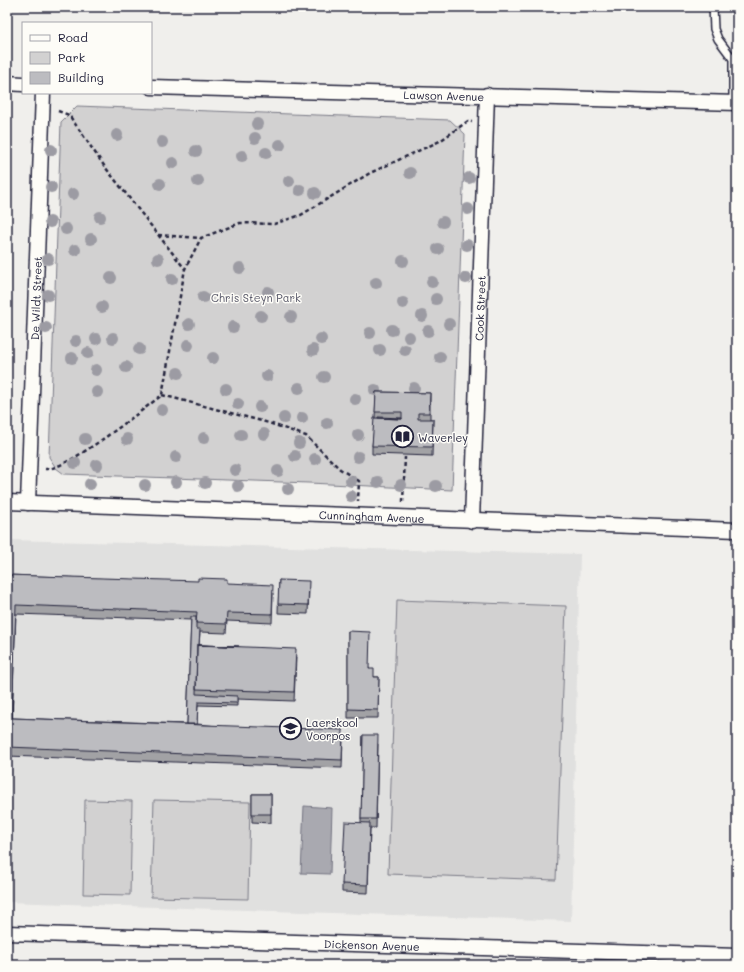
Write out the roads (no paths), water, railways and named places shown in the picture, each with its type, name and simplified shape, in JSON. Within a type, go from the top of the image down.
[{"type":"street","points":[[7,83],[22,84]]},
{"type":"street","name":"Lawson Avenue","points":[[152,87],[487,94],[735,102]]},
{"type":"street","name":"De Wildt Street","points":[[28,503],[43,94]]},
{"type":"street","name":"Cook Street","points":[[472,521],[487,94]]},
{"type":"street","name":"Cunningham Avenue","points":[[7,502],[737,530]]},
{"type":"street","name":"Dickenson Avenue","points":[[7,933],[737,956]]},
{"type":"lane","points":[[713,7],[714,29],[718,40],[733,59],[735,102]]},
{"type":"place","name":"Waverley","points":[[403,437]]},
{"type":"place","name":"Laerskool Voorpos","points":[[291,728]]},
{"type":"park label","name":"Chris Steyn Park","points":[[256,297]]}]
